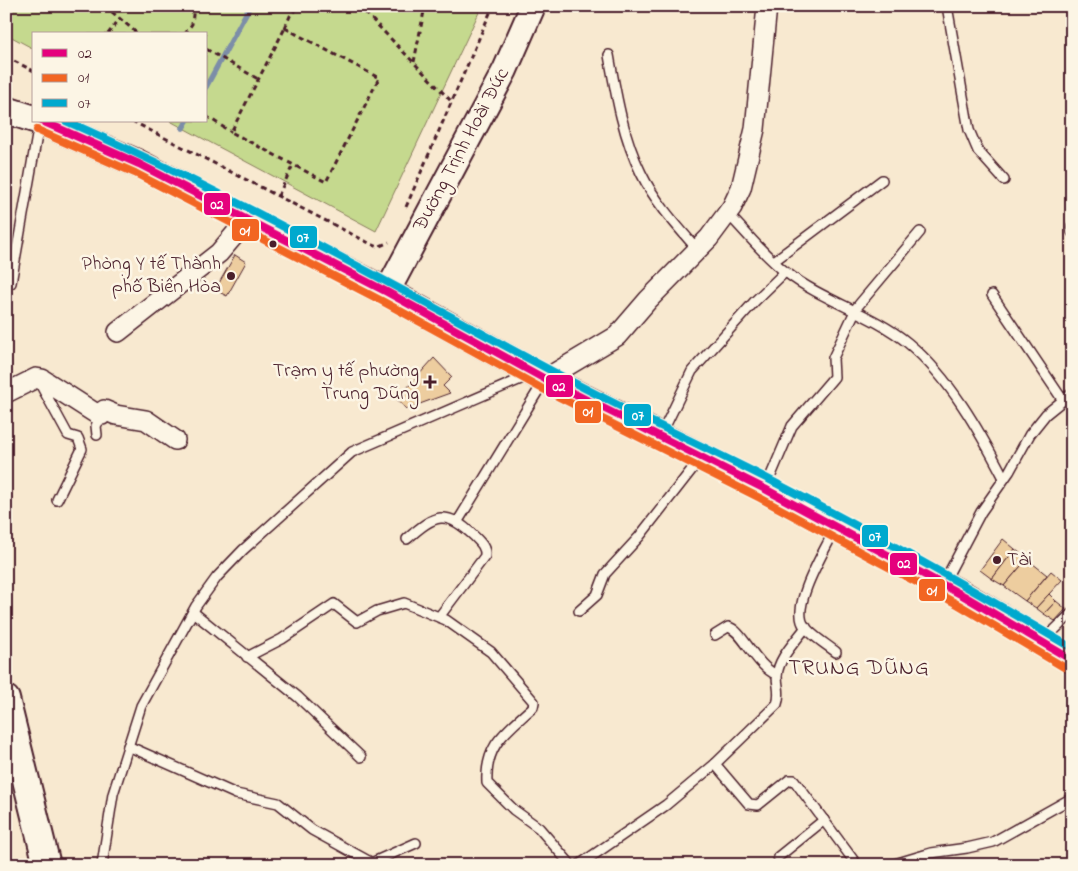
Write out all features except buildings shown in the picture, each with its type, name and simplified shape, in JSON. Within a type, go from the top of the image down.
[{"type":"main road","points":[[7,110],[32,118]]},
{"type":"main road","points":[[42,122],[131,160],[248,219],[387,292],[540,376],[702,456],[943,585],[1072,660]]},
{"type":"main road","points":[[6,699],[47,865]]},
{"type":"street","name":"Đường Trịnh Hoài Đức","points":[[387,292],[506,70],[533,6]]},
{"type":"street","points":[[540,376],[617,336],[648,300],[698,250],[728,214],[741,188],[755,129],[767,6]]},
{"type":"street","points":[[118,332],[219,253],[248,219]]},
{"type":"street","points":[[6,393],[36,378],[42,379],[75,402],[102,415],[104,410],[116,415],[146,420],[175,440]]},
{"type":"lane","points":[[947,6],[969,130],[978,151],[1004,180]]},
{"type":"lane","points":[[609,55],[622,119],[634,158],[656,199],[698,250]]},
{"type":"lane","points":[[11,283],[40,122]]},
{"type":"lane","points":[[774,261],[882,180]]},
{"type":"lane","points":[[728,214],[785,272],[902,339],[935,370],[979,431],[1004,478]]},
{"type":"lane","points":[[1072,226],[1072,232]]},
{"type":"lane","points":[[765,489],[792,426],[834,377],[833,358],[863,297],[920,232]]},
{"type":"lane","points":[[660,435],[692,371],[755,301],[785,272]]},
{"type":"lane","points":[[992,295],[1062,399]]},
{"type":"lane","points":[[458,521],[540,376]]},
{"type":"lane","points":[[102,865],[113,794],[141,706],[192,612],[217,577],[243,550],[352,452],[540,376]]},
{"type":"lane","points":[[36,378],[68,435],[78,438],[82,449],[57,500]]},
{"type":"lane","points":[[943,585],[985,506],[1038,423],[1062,399],[1072,393]]},
{"type":"lane","points":[[97,435],[96,426],[102,415]]},
{"type":"lane","points":[[579,611],[597,595],[605,574],[639,536],[702,456]]},
{"type":"lane","points":[[407,539],[422,525],[444,517],[458,521],[482,545],[486,553],[439,617]]},
{"type":"lane","points":[[836,527],[802,598],[800,615],[806,627],[836,652]]},
{"type":"lane","points":[[247,657],[282,639],[334,604],[357,622],[377,611],[404,603],[439,617],[491,652],[534,702],[533,707],[501,737],[492,750],[487,767],[487,783],[514,810],[539,828],[570,865]]},
{"type":"lane","points":[[192,612],[298,697],[361,757]]},
{"type":"lane","points":[[1042,642],[1072,614]]},
{"type":"lane","points":[[715,635],[728,627],[737,630],[750,652],[767,671],[777,675]]},
{"type":"lane","points":[[579,865],[666,805],[715,764],[777,704],[779,692],[777,675],[781,662],[806,627]]},
{"type":"lane","points":[[128,746],[236,794],[278,803],[312,830],[370,864],[416,842]]},
{"type":"lane","points":[[715,764],[753,806],[758,805],[789,780],[794,780],[857,865]]},
{"type":"lane","points":[[891,865],[931,853],[993,842],[1072,798]]},
{"type":"lane","points":[[778,856],[824,820]]},
{"type":"path","points":[[105,6],[136,32]]},
{"type":"path","points":[[186,32],[192,24],[194,6]]},
{"type":"path","points":[[231,132],[290,16],[298,6]]},
{"type":"path","points":[[359,6],[452,102]]},
{"type":"path","points":[[414,62],[425,6]]},
{"type":"path","points":[[405,210],[493,6]]},
{"type":"path","points":[[110,32],[120,18]]},
{"type":"path","points":[[208,117],[231,132],[326,182],[379,78],[285,28]]},
{"type":"path","points":[[208,50],[258,79]]},
{"type":"path","points":[[6,57],[32,70]]},
{"type":"path","points":[[134,122],[371,244],[384,246],[393,237]]},
{"type":"path","points":[[278,196],[293,165]]},
{"type":"green space","points":[[6,6],[482,6],[376,231],[172,122],[208,122],[208,32],[32,32],[32,48],[6,34]]},
{"type":"waterway","points":[[208,83],[250,6]]},
{"type":"waterway","points":[[183,128],[186,122]]},
{"type":"transit line","name":"02","points":[[44,122],[139,164],[387,292],[545,379],[765,489],[964,596],[1072,660]]},
{"type":"transit line","name":"07","points":[[68,122],[250,209],[575,383],[807,499],[921,561],[1072,648]]},
{"type":"transit line","name":"01","points":[[37,130],[135,173],[382,301],[541,388],[760,498],[959,605],[1067,669]]},
{"type":"place","name":"Phòng Y tế Thành phố Biên Hòa","points":[[231,276]]},
{"type":"place","name":"Trạm y tế phường Trung Dũng","points":[[430,382]]},
{"type":"place","name":"Tài","points":[[997,560]]},
{"type":"district","name":"TRUNG DŨNG","points":[[859,669]]}]
